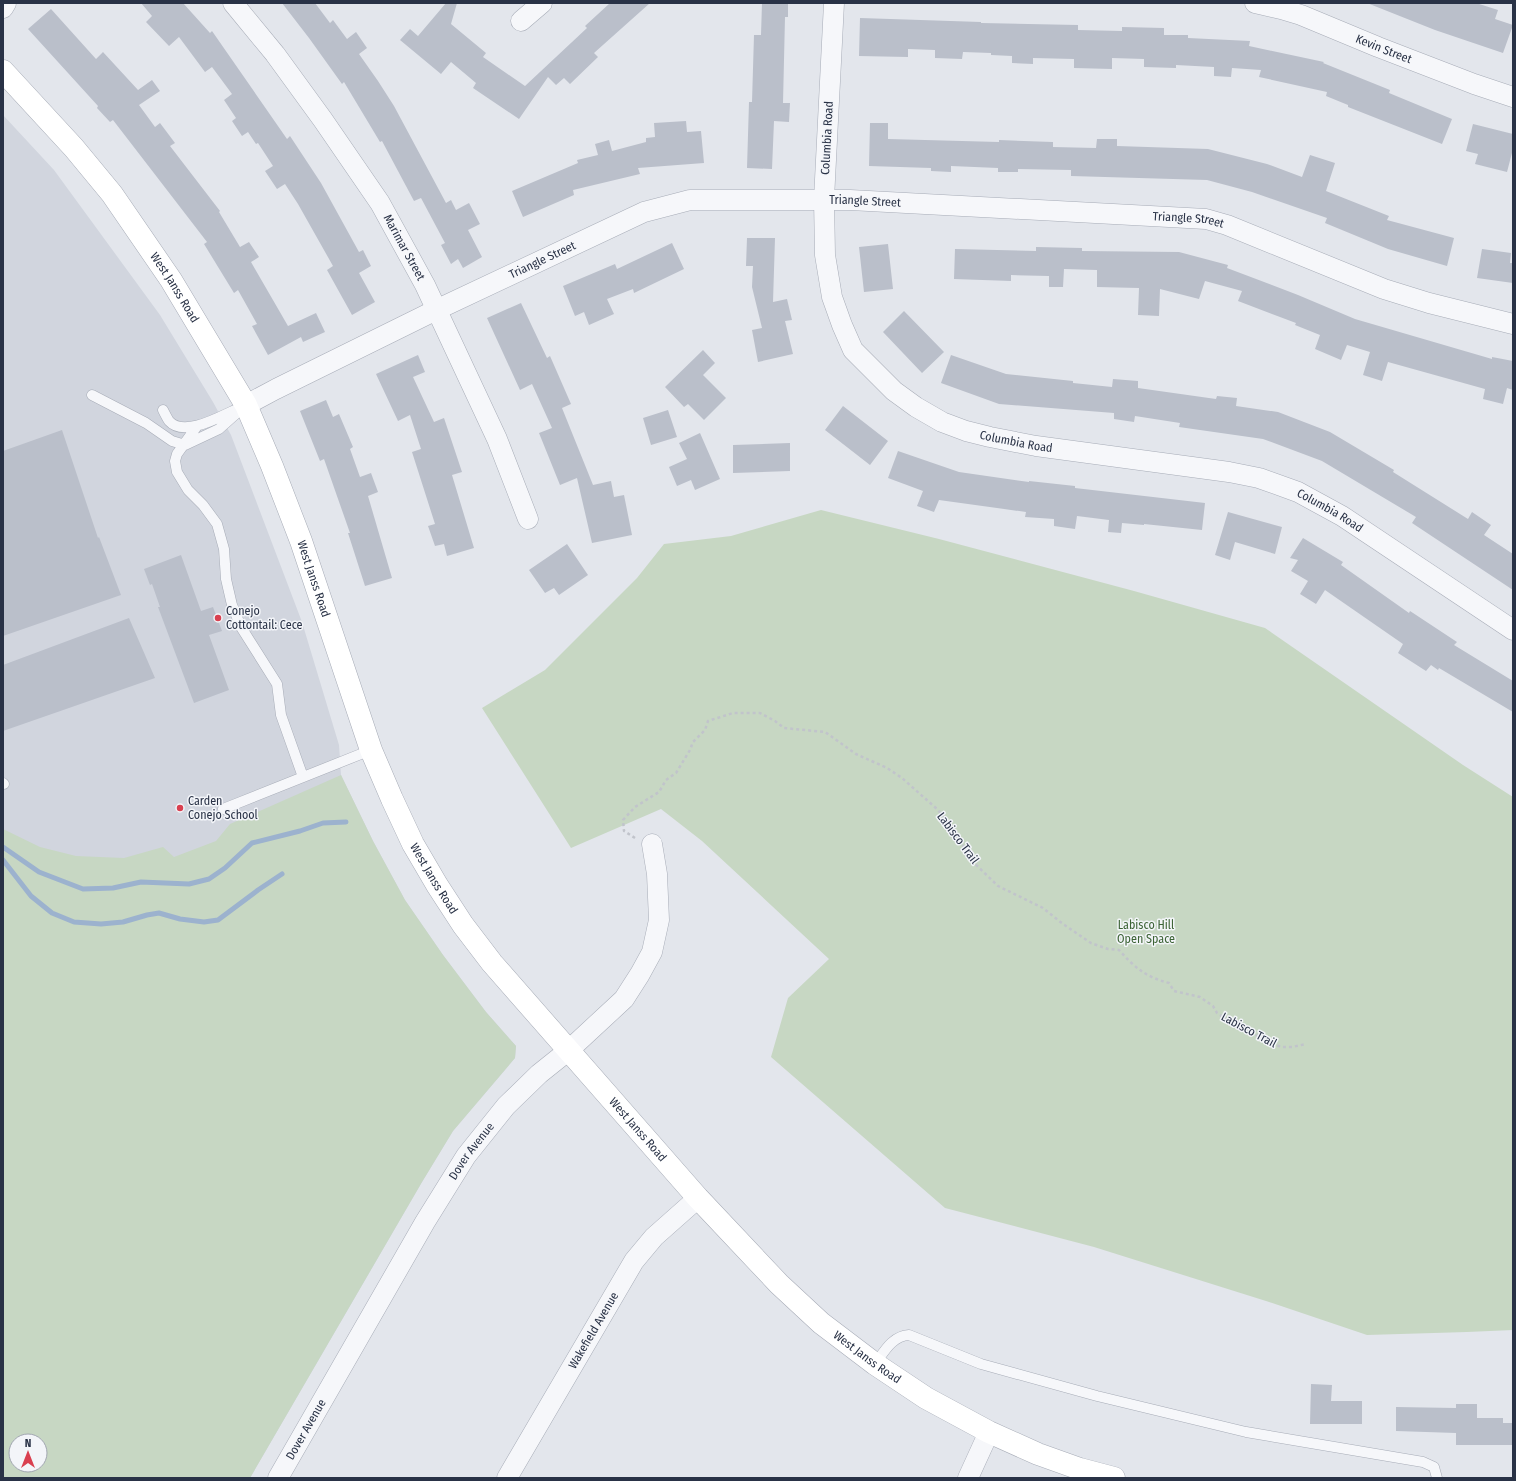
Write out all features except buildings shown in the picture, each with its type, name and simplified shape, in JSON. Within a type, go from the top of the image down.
[{"type":"main road","name":"West Janss Road","points":[[3,71],[74,148],[112,194],[171,280],[246,405],[272,466],[301,541],[371,750],[413,844],[463,925],[492,963],[698,1198],[779,1284],[821,1323],[874,1364],[926,1398],[989,1432],[1038,1454],[1114,1478]]},
{"type":"street","points":[[3,8],[6,3]]},
{"type":"street","name":"Marimar Street","points":[[233,3],[288,72],[380,203],[426,285],[436,310],[497,439],[528,519]]},
{"type":"street","points":[[521,21],[542,3]]},
{"type":"street","name":"Columbia Road","points":[[834,3],[824,199],[826,262],[832,297],[853,350],[894,391],[916,407],[942,422],[990,437],[1036,446],[1229,472],[1258,478],[1298,492],[1342,516],[1513,630]]},
{"type":"street","name":"Kevin Street","points":[[1255,3],[1301,15],[1385,50],[1474,84],[1513,97]]},
{"type":"street","name":"Triangle Street","points":[[246,405],[436,310],[644,212],[666,205],[698,200],[824,199],[1206,219],[1234,228],[1384,288],[1429,303],[1513,324]]},
{"type":"street","name":"Dover Avenue","points":[[278,1478],[424,1222],[466,1156],[506,1106],[539,1074],[569,1050],[624,999],[652,952],[659,920],[657,874],[652,844]]},
{"type":"street","name":"Wakefield Avenue","points":[[507,1478],[634,1261],[654,1237],[698,1198]]},
{"type":"street","points":[[968,1478],[989,1432]]},
{"type":"lane","points":[[92,395],[146,423],[172,441],[185,445],[219,429],[246,405]]},
{"type":"lane","points":[[163,410],[170,422],[175,426],[184,428],[197,426],[246,405]]},
{"type":"lane","points":[[197,426],[178,454],[175,461],[177,472],[188,490],[203,505],[217,524],[224,549],[226,579],[232,605],[241,627],[277,684],[281,715],[302,777]]},
{"type":"lane","points":[[223,809],[371,750]]},
{"type":"lane","points":[[874,1364],[894,1340],[901,1335],[909,1335],[982,1364],[1097,1396],[1246,1432],[1423,1462],[1434,1467],[1437,1478]]},
{"type":"path","name":"Labisco Trail","points":[[652,844],[645,839],[635,838],[628,835],[624,831],[623,820],[635,807],[659,792],[666,780],[676,773],[690,750],[693,742],[705,730],[708,721],[733,713],[760,714],[775,721],[784,728],[825,732],[856,754],[887,768],[902,778],[937,809],[954,829],[971,860],[998,886],[1043,908],[1091,943],[1108,949],[1119,950],[1130,963],[1145,975],[1169,983],[1174,991],[1200,997],[1213,1006],[1217,1013],[1226,1019],[1235,1020],[1242,1024],[1260,1038],[1286,1048],[1306,1044]]},
{"type":"shaded area","name":"Carden Conejo School","points":[[3,115],[54,170],[160,315],[213,402],[231,435],[302,622],[339,745],[341,775],[373,841],[405,900],[443,955],[486,1012],[516,1046],[515,1058],[453,1131],[250,1478],[3,1478]]},
{"type":"green space","name":"Labisco Hill Open Space","points":[[821,510],[939,539],[1265,628],[1463,765],[1513,797],[1513,1330],[1367,1335],[1266,1301],[1094,1247],[945,1208],[771,1057],[788,998],[829,959],[702,841],[661,809],[571,848],[482,708],[545,670],[637,578],[664,544],[731,536]]},
{"type":"green space","name":"Carden Conejo School","points":[[341,775],[373,841],[405,900],[443,955],[486,1012],[516,1046],[515,1058],[453,1131],[250,1478],[3,1478],[3,829],[40,847],[76,856],[124,858],[163,847],[174,857],[216,841],[230,824]]},
{"type":"waterway","points":[[3,847],[39,872],[83,889],[113,888],[141,882],[189,884],[209,879],[225,868],[252,843],[300,831],[323,823],[346,822]]},
{"type":"waterway","points":[[3,860],[31,896],[52,913],[74,922],[101,924],[123,922],[159,913],[180,919],[204,922],[218,920],[282,874]]},
{"type":"place","name":"Conejo Cottontail: Cece","points":[[218,618]]},
{"type":"place","name":"Carden Conejo School","points":[[180,808]]}]
